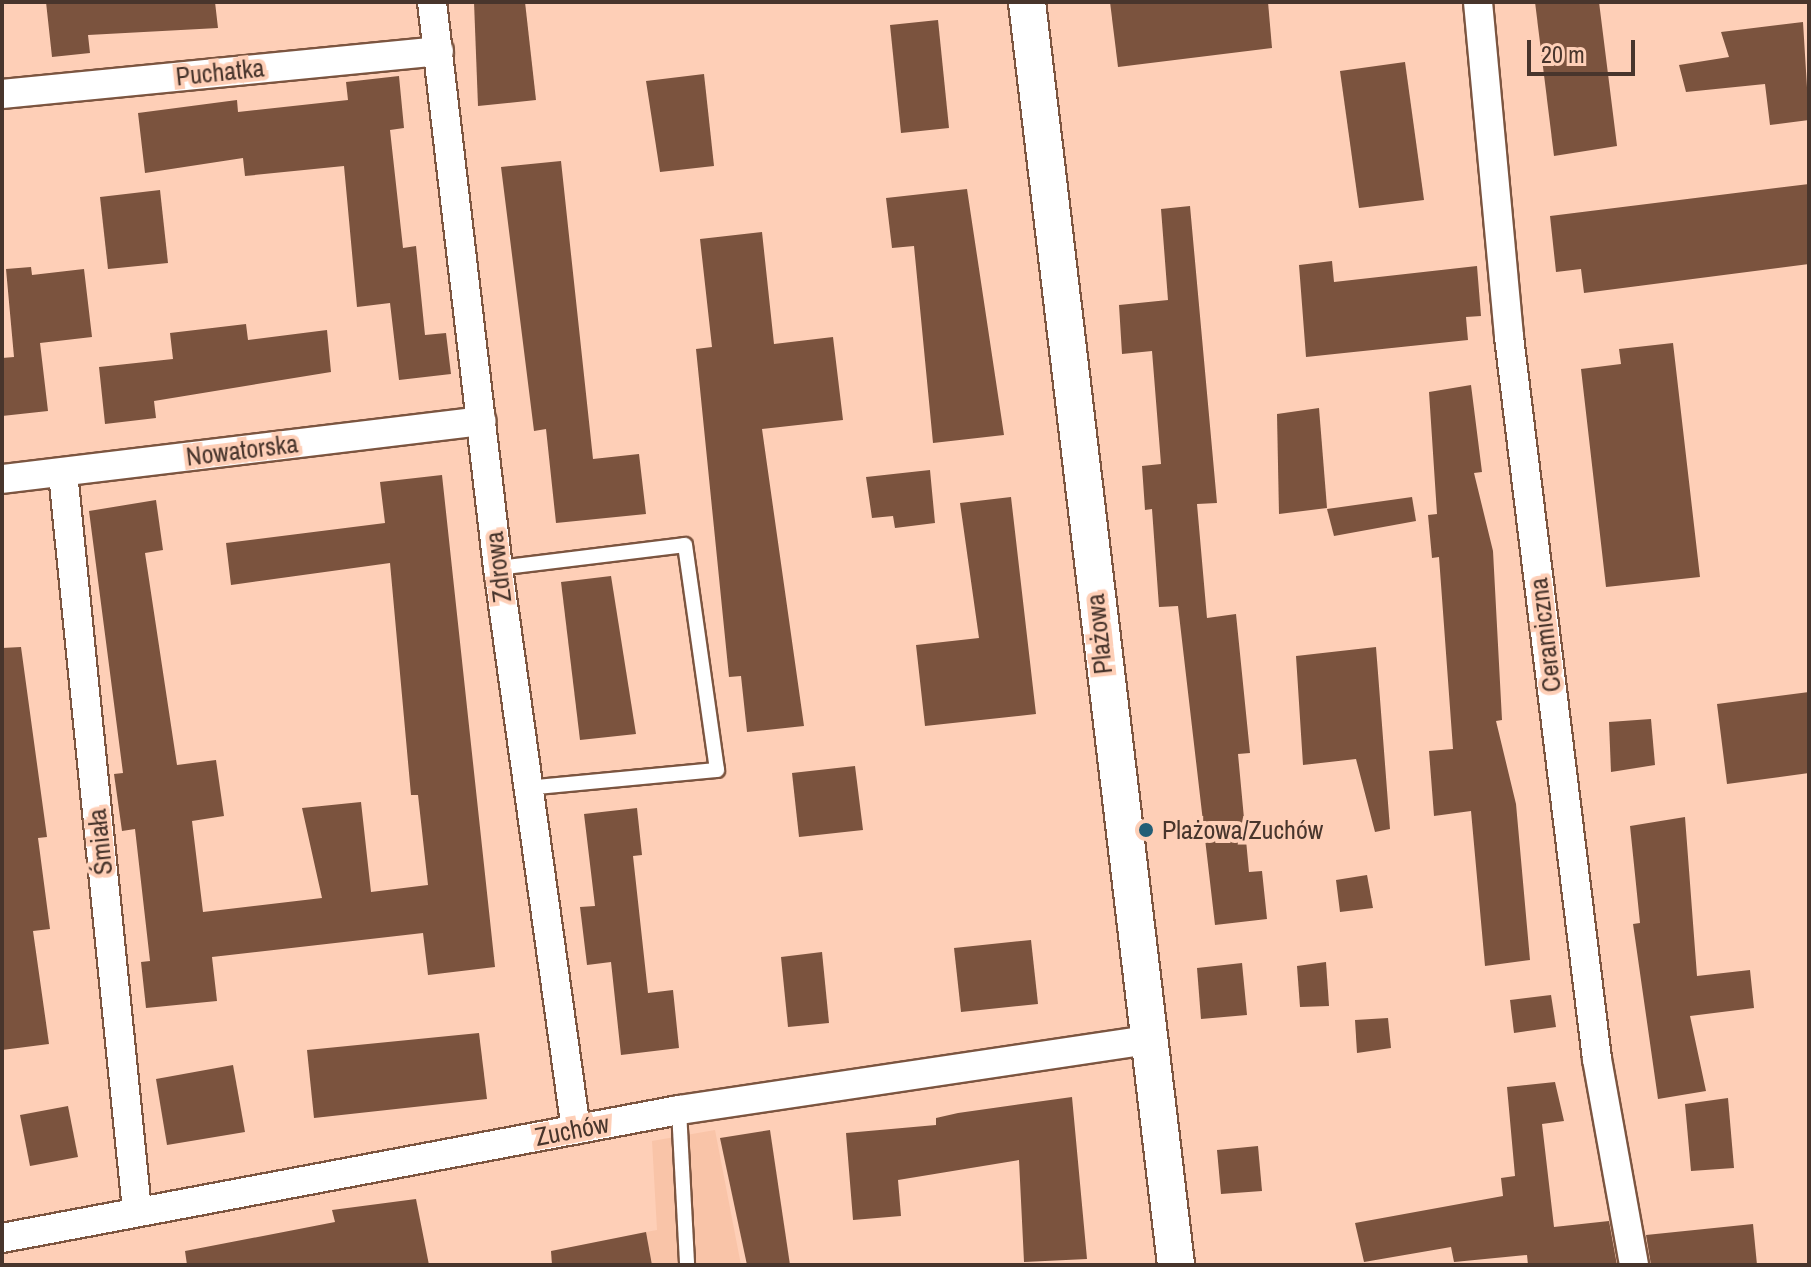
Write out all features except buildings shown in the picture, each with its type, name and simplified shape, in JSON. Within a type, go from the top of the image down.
[{"type":"street","name":"Zdrowa","points":[[432,2],[498,568],[576,1130]]},
{"type":"street","name":"Plażowa","points":[[1027,2],[1145,1040],[1176,1265]]},
{"type":"street","name":"Ceramiczna","points":[[1478,2],[1509,337],[1597,1059],[1634,1265]]},
{"type":"street","name":"Puchatka","points":[[2,94],[439,51]]},
{"type":"street","name":"Nowatorska","points":[[2,479],[482,421]]},
{"type":"street","name":"Śmiała","points":[[63,473],[137,1211]]},
{"type":"street","name":"Zuchów","points":[[2,1238],[679,1110],[1145,1040]]},
{"type":"lane","points":[[498,568],[685,545],[717,770],[528,788]]},
{"type":"lane","points":[[679,1110],[687,1265]]},
{"type":"shaded area","points":[[715,1130],[741,1265],[652,1265],[646,1232],[657,1230],[652,1141]]},
{"type":"place","name":"Plażowa/Zuchów","points":[[1146,830]]}]
